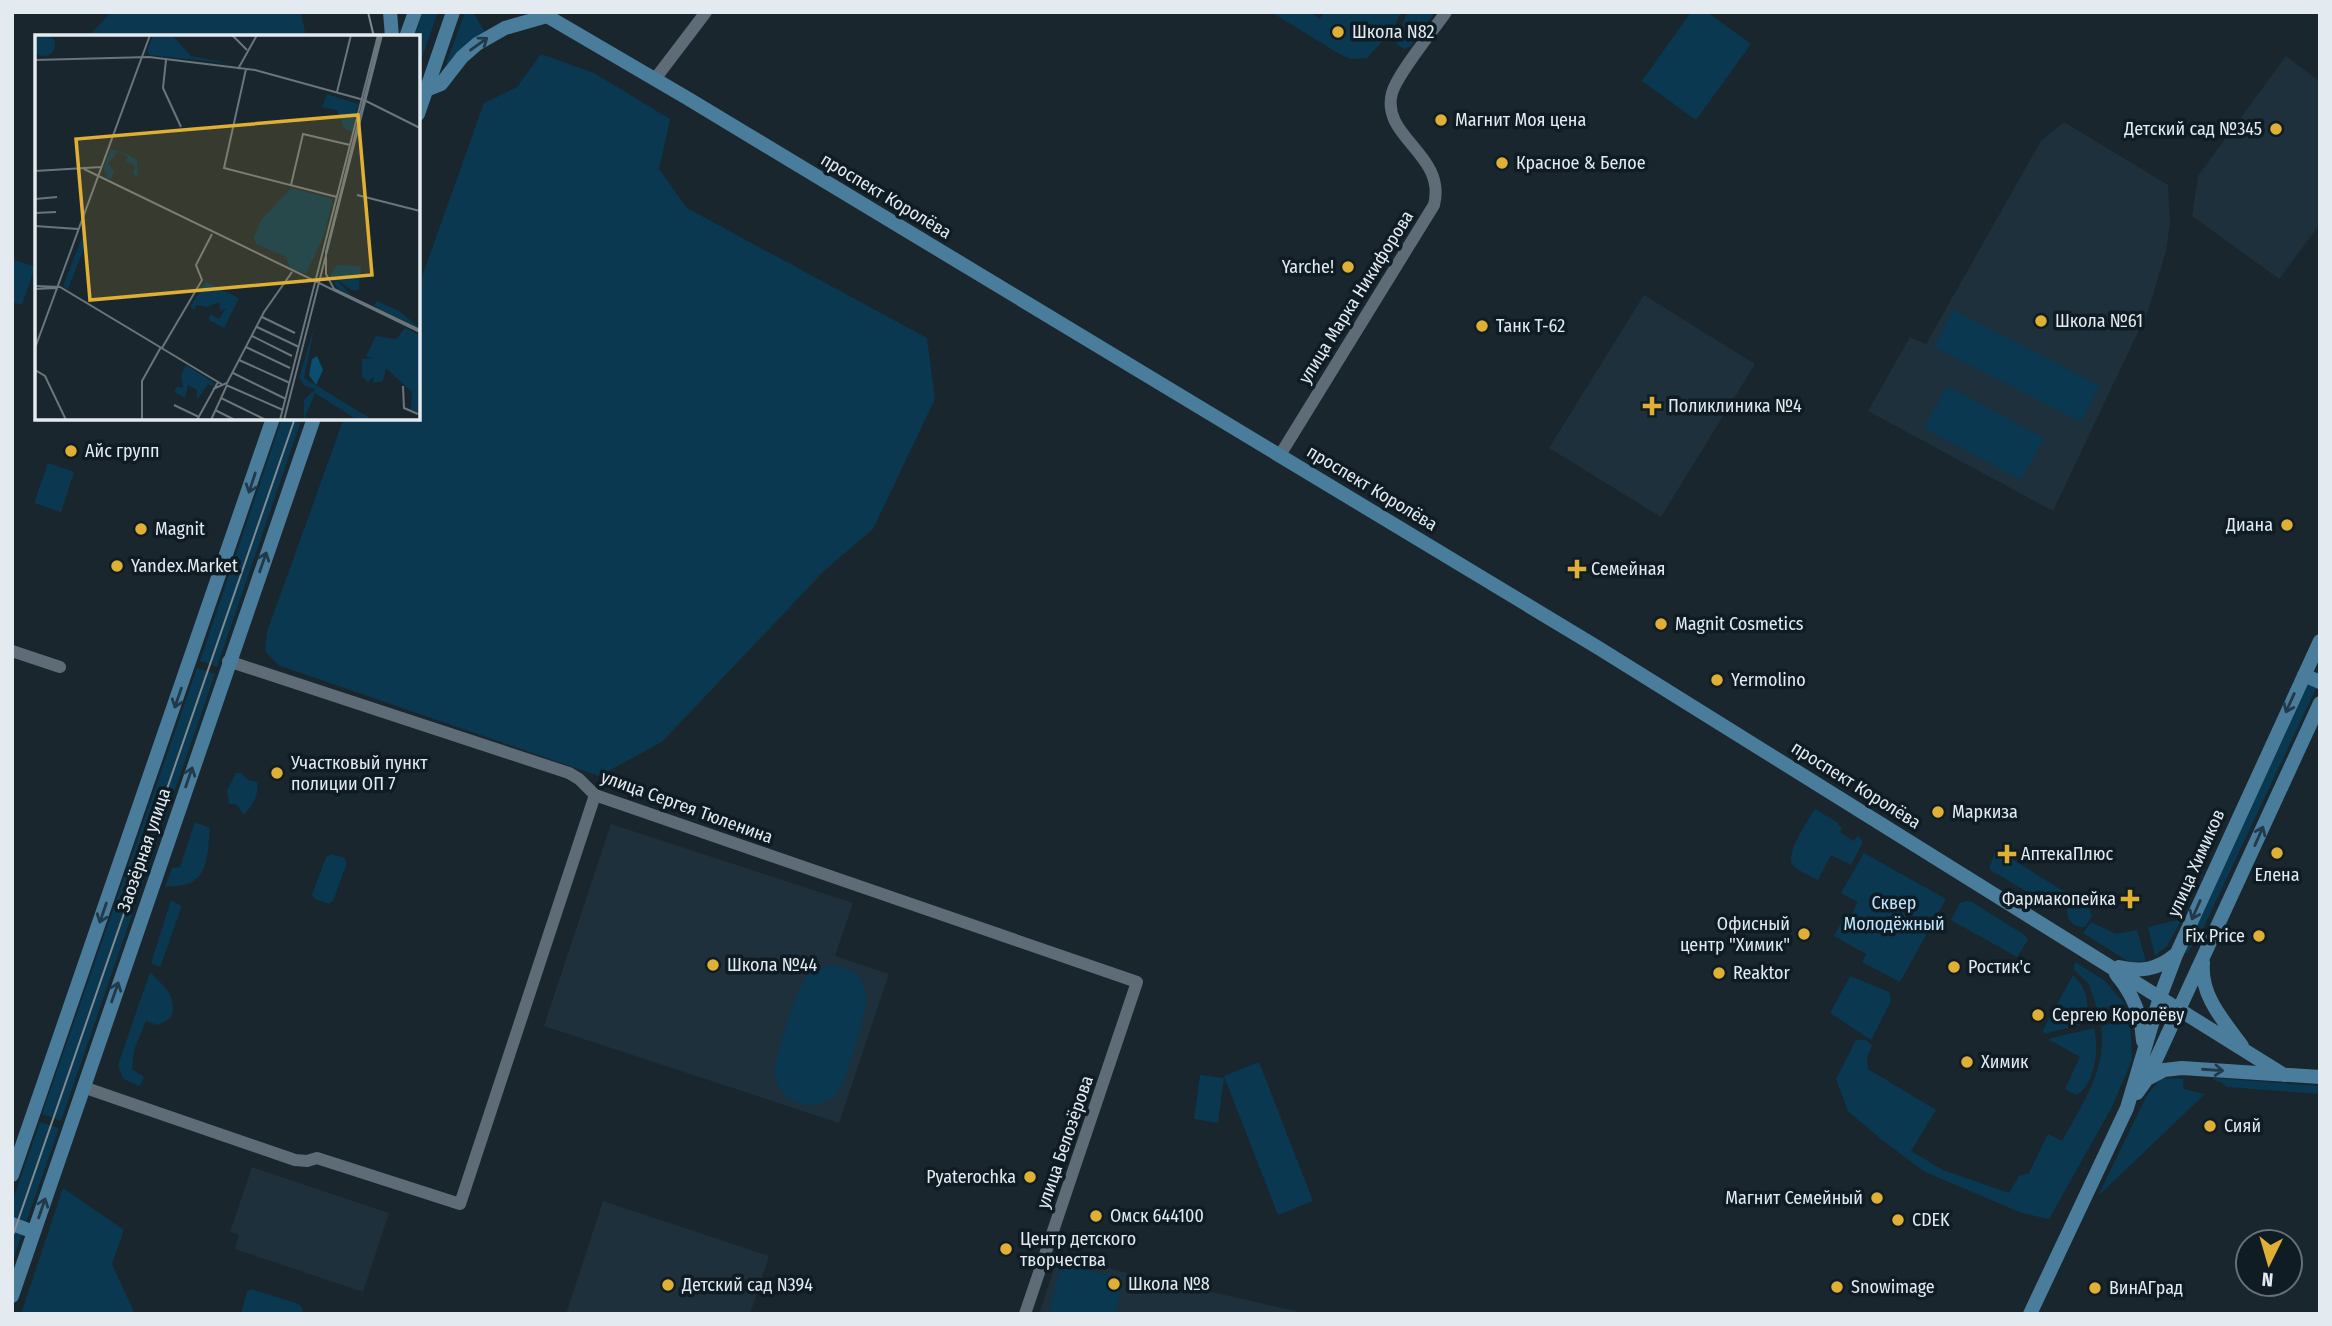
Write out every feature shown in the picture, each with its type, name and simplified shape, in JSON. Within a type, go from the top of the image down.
[{"type":"main road","points":[[390,12],[392,35]]},
{"type":"main road","points":[[408,35],[415,12]]},
{"type":"main road","points":[[420,108],[453,12]]},
{"type":"main road","points":[[426,90],[441,84],[462,57],[477,44],[505,28],[544,14]]},
{"type":"main road","name":"проспект Королёва","points":[[544,14],[1597,647],[2284,1076]]},
{"type":"main road","name":"Заозёрная улица","points":[[12,1175],[272,420]]},
{"type":"main road","name":"Заозёрная улица","points":[[12,1296],[313,420]]},
{"type":"main road","name":"улица Химиков","points":[[2030,1314],[2127,1108],[2160,997],[2176,955],[2320,641]]},
{"type":"main road","points":[[2304,675],[2320,682]]},
{"type":"main road","name":"улица Химиков","points":[[2127,1108],[2147,1079],[2320,703]]},
{"type":"main road","points":[[2204,953],[2202,975],[2208,998],[2247,1053]]},
{"type":"main road","points":[[2108,964],[2131,970],[2149,970],[2176,955]]},
{"type":"main road","points":[[2108,964],[2127,988],[2140,1014],[2143,1056]]},
{"type":"main road","points":[[2147,1079],[2164,1070],[2182,1068],[2320,1077]]},
{"type":"main road","points":[[12,1224],[34,1232]]},
{"type":"street","points":[[655,79],[706,12]]},
{"type":"street","name":"улица Марка Никифорова","points":[[1280,455],[1434,205],[1436,191],[1433,175],[1428,163],[1401,133],[1395,120],[1391,96],[1397,82],[1446,12]]},
{"type":"street","points":[[12,651],[60,667]]},
{"type":"street","name":"улица Сергея Тюленина","points":[[229,662],[569,773],[579,779],[595,796],[1137,982]]},
{"type":"street","points":[[83,1087],[295,1160],[317,1158],[460,1204],[595,796]]},
{"type":"street","name":"улица Белозёрова","points":[[1025,1314],[1137,982]]},
{"type":"shaded area","name":"Детский сад №345","points":[[2286,56],[2320,82],[2320,224],[2279,279],[2192,216],[2198,176]]},
{"type":"shaded area","name":"Школа №61","points":[[2064,122],[2168,185],[2170,222],[2166,251],[2148,311],[2053,511],[1868,411],[1910,337],[1926,344],[2041,141]]},
{"type":"shaded area","name":"Поликлиника №4","points":[[1644,295],[1755,364],[1661,517],[1549,448]]},
{"type":"shaded area","name":"Школа №44","points":[[611,824],[853,903],[835,956],[889,974],[839,1123],[544,1026]]},
{"type":"shaded area","points":[[252,1167],[389,1213],[363,1292],[235,1249],[239,1235],[230,1232]]},
{"type":"shaded area","name":"Детский сад N394","points":[[603,1201],[769,1256],[750,1314],[566,1314]]},
{"type":"shaded area","name":"Школа №8","points":[[1058,1257],[1300,1312],[1300,1314],[1039,1314]]},
{"type":"green space","points":[[111,12],[301,12],[306,35],[91,35]]},
{"type":"green space","points":[[423,12],[438,12],[420,63],[420,35],[415,35]]},
{"type":"green space","points":[[465,12],[473,12],[485,32],[454,56],[445,67]]},
{"type":"green space","points":[[1271,12],[1310,12],[1320,19],[1324,12],[1401,12],[1392,31],[1367,58],[1351,59]]},
{"type":"green space","points":[[1407,12],[1435,12],[1411,46],[1404,49],[1396,44]]},
{"type":"green space","points":[[1691,12],[1707,12],[1751,44],[1696,120],[1642,81]]},
{"type":"green space","points":[[541,54],[594,73],[670,119],[659,169],[687,208],[927,338],[935,399],[873,529],[824,571],[662,742],[599,776],[278,665],[265,651],[267,632],[343,420],[420,420],[420,282],[484,103],[517,87]]},
{"type":"green space","points":[[12,259],[35,267],[22,305],[12,302]]},
{"type":"green space","points":[[1953,310],[2100,386],[2081,422],[1934,347]]},
{"type":"green space","points":[[1947,386],[2044,438],[2021,480],[1924,428]]},
{"type":"green space","points":[[281,420],[301,420],[217,667],[200,661]]},
{"type":"green space","points":[[48,463],[74,472],[61,512],[34,503]]},
{"type":"green space","points":[[197,668],[215,674],[61,1121],[42,1114]]},
{"type":"green space","points":[[2308,684],[2317,687],[2198,939],[2186,954],[2185,951]]},
{"type":"green space","points":[[236,773],[242,773],[248,780],[257,782],[255,800],[244,815],[236,804],[229,804],[227,790]]},
{"type":"green space","points":[[1815,809],[1838,823],[1842,828],[1840,832],[1853,841],[1858,836],[1863,842],[1851,865],[1831,855],[1818,880],[1798,870],[1791,860],[1798,837]]},
{"type":"green space","points":[[195,822],[210,828],[204,868],[195,880],[188,884],[165,887],[172,868],[180,867]]},
{"type":"green space","points":[[1996,849],[2089,907],[2092,916],[2085,927],[2071,922],[2067,907],[2038,890],[2034,896],[1989,869]]},
{"type":"green space","name":"Сквер Молодёжный","points":[[1864,853],[1946,899],[1900,982],[1862,962],[1866,954],[1834,936],[1844,918],[1849,919],[1858,902],[1841,893]]},
{"type":"green space","points":[[332,854],[344,858],[347,863],[333,901],[329,904],[315,899],[312,895],[326,857]]},
{"type":"green space","points":[[171,900],[182,906],[160,967],[151,963]]},
{"type":"green space","points":[[1972,902],[2026,936],[2028,940],[2017,957],[1951,920],[1960,903]]},
{"type":"green space","points":[[2182,919],[2167,946],[2155,956],[2148,927]]},
{"type":"green space","points":[[2091,922],[2116,934],[2137,930],[2146,961],[2129,962],[2083,933]]},
{"type":"green space","points":[[2075,962],[2104,980],[2125,1004],[2097,1009],[2089,984],[2074,970]]},
{"type":"green space","points":[[830,965],[847,969],[858,976],[864,985],[866,996],[862,1022],[847,1072],[836,1094],[815,1104],[797,1103],[780,1089],[775,1067],[786,1024],[802,984],[811,973]]},
{"type":"green space","points":[[150,972],[169,992],[173,1010],[171,1018],[158,1025],[146,1021],[134,1050],[132,1069],[144,1077],[140,1086],[123,1079],[118,1065]]},
{"type":"green space","points":[[2073,975],[2082,986],[2086,997],[2086,1023],[2044,1034],[2043,1030]]},
{"type":"green space","points":[[1850,976],[1889,992],[1891,1001],[1871,1040],[1830,1013]]},
{"type":"green space","points":[[2130,1019],[2132,1060],[2112,1107],[2049,1219],[2022,1213],[1925,1172],[1848,1111],[1836,1079],[1856,1040],[1866,1040],[1872,1045],[1867,1057],[1868,1069],[1936,1110],[1911,1151],[1943,1170],[2009,1193],[2019,1176],[2029,1173],[2048,1134],[2062,1141],[2077,1114],[2097,1072],[2101,1057],[2101,1026]]},
{"type":"green space","points":[[2094,1028],[2096,1055],[2092,1074],[2083,1090],[2076,1095],[2065,1089],[2080,1057],[2048,1039]]},
{"type":"green space","points":[[1259,1062],[1313,1201],[1278,1215],[1224,1076]]},
{"type":"green space","points":[[1200,1075],[1224,1078],[1218,1123],[1194,1119]]},
{"type":"green space","points":[[2184,1079],[2183,1089],[2205,1094],[2098,1196],[2147,1095],[2160,1080]]},
{"type":"green space","points":[[2213,1080],[2320,1086],[2320,1094],[2227,1087]]},
{"type":"green space","points":[[40,1122],[59,1128],[12,1263],[12,1202]]},
{"type":"green space","points":[[63,1188],[124,1230],[112,1264],[135,1314],[21,1314]]},
{"type":"green space","points":[[1061,1264],[1123,1279],[1115,1314],[1049,1314]]},
{"type":"green space","points":[[251,1289],[299,1304],[303,1309],[301,1314],[241,1314],[247,1292]]},
{"type":"tram line","points":[[368,12],[374,35]]},
{"type":"tram line","points":[[12,1238],[294,420]]},
{"type":"place","name":"Школа N82","points":[[1338,32]]},
{"type":"place","name":"Магнит Моя цена","points":[[1441,120]]},
{"type":"place","name":"Детский сад №345","points":[[2276,129]]},
{"type":"place","name":"Красное & Белое","points":[[1502,163]]},
{"type":"place","name":"Yarche!","points":[[1348,267]]},
{"type":"place","name":"Школа №61","points":[[2041,321]]},
{"type":"place","name":"Танк Т-62","points":[[1482,326]]},
{"type":"place","name":"Поликлиника №4","points":[[1652,406]]},
{"type":"place","name":"Айс групп","points":[[71,451]]},
{"type":"place","name":"Диана","points":[[2287,525]]},
{"type":"place","name":"Magnit","points":[[141,529]]},
{"type":"place","name":"Yandex.Market","points":[[117,566]]},
{"type":"place","name":"Семейная","points":[[1577,569]]},
{"type":"place","name":"Magnit Cosmetics","points":[[1661,624]]},
{"type":"place","name":"Yermolino","points":[[1717,680]]},
{"type":"place","name":"Участковый пункт полиции ОП 7","points":[[277,773]]},
{"type":"place","name":"Маркиза","points":[[1938,812]]},
{"type":"place","name":"Елена","points":[[2277,853]]},
{"type":"place","name":"АптекаПлюс","points":[[2007,854]]},
{"type":"place","name":"Фармакопейка","points":[[2130,899]]},
{"type":"place","name":"Офисный центр \"Химик\"","points":[[1804,934]]},
{"type":"place","name":"Fix Price","points":[[2259,936]]},
{"type":"place","name":"Школа №44","points":[[713,965]]},
{"type":"place","name":"Ростик'с","points":[[1954,967]]},
{"type":"place","name":"Reaktor","points":[[1719,973]]},
{"type":"place","name":"Сергею Королёву","points":[[2038,1015]]},
{"type":"place","name":"Химик","points":[[1967,1062]]},
{"type":"place","name":"Сияй","points":[[2210,1126]]},
{"type":"place","name":"Pyaterochka","points":[[1030,1177]]},
{"type":"place","name":"Магнит Семейный","points":[[1877,1198]]},
{"type":"place","name":"Омск 644100","points":[[1096,1216]]},
{"type":"place","name":"CDEK","points":[[1898,1220]]},
{"type":"place","name":"Центр детского творчества","points":[[1006,1249]]},
{"type":"place","name":"Школа №8","points":[[1114,1284]]},
{"type":"place","name":"Детский сад N394","points":[[668,1285]]},
{"type":"place","name":"Snowimage","points":[[1837,1287]]},
{"type":"place","name":"ВинАГрад","points":[[2095,1288]]}]
